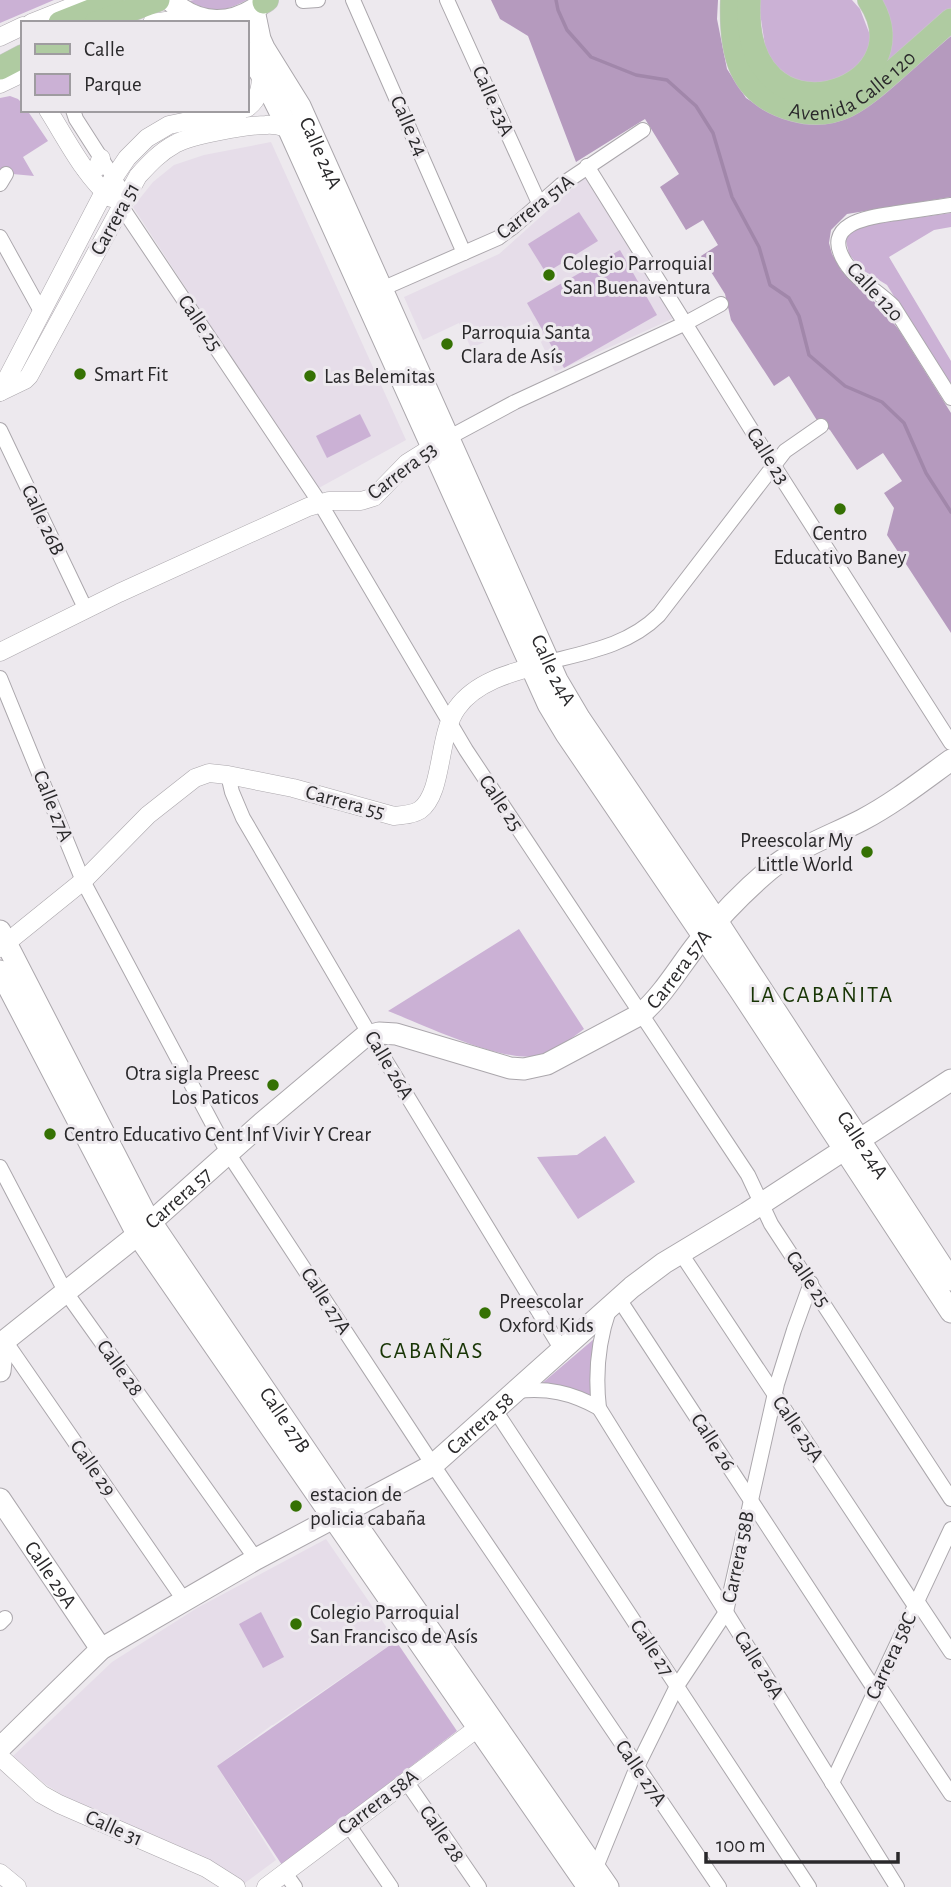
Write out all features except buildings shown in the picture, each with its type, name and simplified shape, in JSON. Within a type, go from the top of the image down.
[{"type":"main road","points":[[65,21],[119,0]]},
{"type":"main road","name":"Avenida Calle 120","points":[[732,0],[731,18],[737,59],[752,88],[767,100],[782,107],[815,114],[846,106],[867,93],[951,20]]},
{"type":"main road","name":"Avenida Calle 120","points":[[749,0],[750,29],[762,66],[786,87],[803,94],[819,94],[849,85],[870,68],[876,57],[881,41],[880,26],[876,10],[869,0]]},
{"type":"main road","points":[[111,21],[187,11],[233,19],[262,3]]},
{"type":"main road","name":"Calle 24A","points":[[262,3],[260,39],[300,106],[373,293],[539,665],[548,704],[566,734],[710,929],[852,1144],[951,1280]]},
{"type":"main road","points":[[0,51],[21,41]]},
{"type":"main road","name":"Calle 24A","points":[[248,54],[373,293]]},
{"type":"main road","points":[[7,80],[21,59]]},
{"type":"main road","name":"Carrera 57A","points":[[370,1035],[396,1034],[497,1065],[524,1069],[547,1064],[641,1014],[654,1002],[710,929],[768,871],[784,859],[879,811],[951,760]]},
{"type":"main road","name":"Calle 27B","points":[[2,941],[145,1213],[144,1228]]},
{"type":"main road","name":"Calle 27B","points":[[0,971],[144,1228],[485,1723],[587,1881],[608,1887]]},
{"type":"main road","name":"Carrera 57","points":[[2,1340],[144,1228],[357,1042],[370,1035]]},
{"type":"main road","name":"Carrera 58","points":[[0,1748],[102,1649],[256,1559],[433,1465],[649,1274],[951,1080]]},
{"type":"main road","name":"Calle 24A","points":[[852,1144],[951,1312]]},
{"type":"main road","points":[[0,1371],[2,1340]]},
{"type":"main road","name":"Calle 29A","points":[[0,1499],[102,1649]]},
{"type":"street","points":[[36,21],[89,0]]},
{"type":"street","points":[[303,1],[318,0]]},
{"type":"street","name":"Calle 24","points":[[353,0],[464,253]]},
{"type":"street","name":"Calle 23A","points":[[447,0],[539,203]]},
{"type":"street","points":[[158,21],[187,11]]},
{"type":"street","points":[[0,37],[21,27]]},
{"type":"street","points":[[248,107],[260,92],[261,74]]},
{"type":"street","name":"Calle 25","points":[[49,112],[86,170],[109,185],[124,201],[320,503],[449,722],[748,1175],[771,1224],[951,1499]]},
{"type":"street","name":"Calle 25","points":[[74,112],[76,119],[101,158],[109,185]]},
{"type":"street","name":"Carrera 51","points":[[230,112],[183,121],[158,130],[136,148],[109,185],[0,392],[29,376],[138,177],[164,150],[191,138],[257,125],[269,124],[288,128]]},
{"type":"street","name":"Carrera 51A","points":[[373,293],[506,233],[587,166],[643,130]]},
{"type":"street","points":[[86,170],[97,168],[101,158]]},
{"type":"street","name":"Calle 23","points":[[587,166],[951,743]]},
{"type":"street","name":"Calle 120","points":[[951,205],[865,218],[846,227],[839,241],[839,250],[844,261],[893,306],[951,398]]},
{"type":"street","points":[[0,237],[42,313]]},
{"type":"street","name":"Carrera 53","points":[[0,652],[251,532],[320,503],[374,498],[407,463],[440,442],[515,402],[686,323],[721,304]]},
{"type":"street","name":"Carrera 55","points":[[2,941],[83,881],[148,815],[195,778],[209,774],[228,775],[293,788],[394,816],[419,811],[429,801],[434,788],[442,746],[449,722],[457,708],[474,692],[506,674],[619,642],[649,625],[785,451],[821,426]]},
{"type":"street","name":"Calle 26B","points":[[0,430],[86,610]]},
{"type":"street","name":"Calle 27A","points":[[0,678],[83,881],[228,1153],[433,1465],[719,1887]]},
{"type":"street","name":"Calle 26A","points":[[228,775],[243,818],[370,1035],[562,1350]]},
{"type":"street","name":"Calle 28","points":[[0,1167],[65,1291],[256,1559]]},
{"type":"street","name":"Calle 25A","points":[[680,1252],[951,1652]]},
{"type":"street","name":"Carrera 58B","points":[[587,1881],[677,1686],[726,1612],[775,1394],[789,1342],[811,1283]]},
{"type":"street","name":"Calle 26A","points":[[615,1303],[604,1325],[597,1361],[598,1408],[897,1887]]},
{"type":"street","name":"Calle 26","points":[[615,1303],[951,1794]]},
{"type":"street","name":"Calle 29","points":[[2,1340],[184,1600]]},
{"type":"street","points":[[517,1391],[553,1391],[584,1400],[598,1408]]},
{"type":"street","name":"Calle 27","points":[[495,1410],[809,1887]]},
{"type":"street","name":"Carrera 58C","points":[[832,1783],[951,1529]]},
{"type":"street","name":"Carrera 58A","points":[[266,1887],[290,1880],[348,1824],[485,1723]]},
{"type":"street","name":"Calle 31","points":[[0,1757],[41,1794],[59,1804],[206,1868],[236,1887]]},
{"type":"street","name":"Calle 28","points":[[406,1781],[479,1887]]},
{"type":"street","points":[[348,1824],[391,1887]]},
{"type":"street","points":[[0,1873],[17,1887]]},
{"type":"shaded area","points":[[491,0],[718,0],[717,19],[727,69],[746,98],[770,113],[796,122],[839,118],[874,100],[951,36],[951,197],[847,214],[831,230],[829,243],[841,270],[883,310],[899,330],[951,413],[951,633],[887,535],[894,508],[884,493],[902,481],[883,453],[857,470],[830,430],[818,422],[789,376],[774,386],[731,320],[725,294],[701,256],[718,245],[703,220],[686,230],[660,187],[679,174],[645,119],[576,162],[528,36],[500,19]]},
{"type":"shaded area","name":"Las Belemitas","points":[[271,142],[406,440],[317,489],[133,207],[153,182],[174,165],[204,155]]},
{"type":"shaded area","name":"Colegio Parroquial San Buenaventura","points":[[586,176],[674,318],[555,372],[531,321],[471,348],[459,323],[423,340],[404,297],[499,254]]},
{"type":"shaded area","points":[[326,1539],[396,1641],[272,1725],[217,1766],[276,1860],[245,1883],[209,1861],[64,1796],[45,1784],[13,1756],[112,1662],[197,1608]]},
{"type":"green space","points":[[0,0],[54,0],[0,23]]},
{"type":"green space","points":[[247,0],[231,7],[212,10],[189,1]]},
{"type":"green space","points":[[758,0],[852,0],[860,9],[870,35],[870,53],[860,69],[816,86],[794,81],[776,67],[766,52]]},
{"type":"green space","points":[[881,0],[951,0],[951,8],[885,64],[889,24]]},
{"type":"green space","points":[[10,96],[18,99],[21,102],[21,112],[28,112],[48,141],[23,157],[34,176],[0,174],[0,98]]},
{"type":"green space","points":[[579,212],[598,241],[546,273],[528,244]]},
{"type":"green space","points":[[951,213],[951,227],[934,230],[889,257],[951,361],[951,388],[887,285],[861,269],[849,254],[846,241],[850,231],[865,225]]},
{"type":"green space","points":[[620,250],[657,315],[564,368],[527,303]]},
{"type":"green space","points":[[360,414],[371,436],[327,458],[316,436]]},
{"type":"green space","points":[[519,929],[584,1029],[556,1049],[538,1056],[504,1054],[484,1049],[388,1011]]},
{"type":"green space","points":[[605,1136],[635,1182],[578,1219],[537,1157],[577,1155]]},
{"type":"green space","points":[[594,1339],[591,1379],[593,1400],[540,1385]]},
{"type":"green space","points":[[261,1612],[284,1657],[263,1668],[239,1624]]},
{"type":"green space","points":[[396,1641],[457,1731],[282,1865],[217,1766]]},
{"type":"waterway","points":[[556,0],[567,30],[591,57],[636,75],[667,80],[696,106],[713,133],[732,197],[759,247],[770,285],[789,298],[799,316],[809,355],[845,386],[882,402],[904,423],[926,473],[951,512]]},
{"type":"place","name":"Colegio Parroquial San Buenaventura","points":[[549,275]]},
{"type":"place","name":"Parroquia Santa Clara de Asís","points":[[447,344]]},
{"type":"place","name":"Smart Fit","points":[[80,374]]},
{"type":"place","name":"Las Belemitas","points":[[310,376]]},
{"type":"place","name":"Centro Educativo Baney","points":[[840,509]]},
{"type":"place","name":"Preescolar My Little World","points":[[867,852]]},
{"type":"place","name":"Otra sigla Preesc Los Paticos","points":[[273,1085]]},
{"type":"place","name":"Centro Educativo Cent Inf Vivir Y Crear","points":[[50,1134]]},
{"type":"place","name":"Preescolar Oxford Kids","points":[[485,1313]]},
{"type":"place","name":"estacion de policia cabaña","points":[[296,1506]]},
{"type":"place","name":"Colegio Parroquial San Francisco de Asís","points":[[296,1624]]},
{"type":"district","name":"LA CABAÑITA","points":[[822,995]]},
{"type":"district","name":"CABAÑAS","points":[[432,1351]]}]
